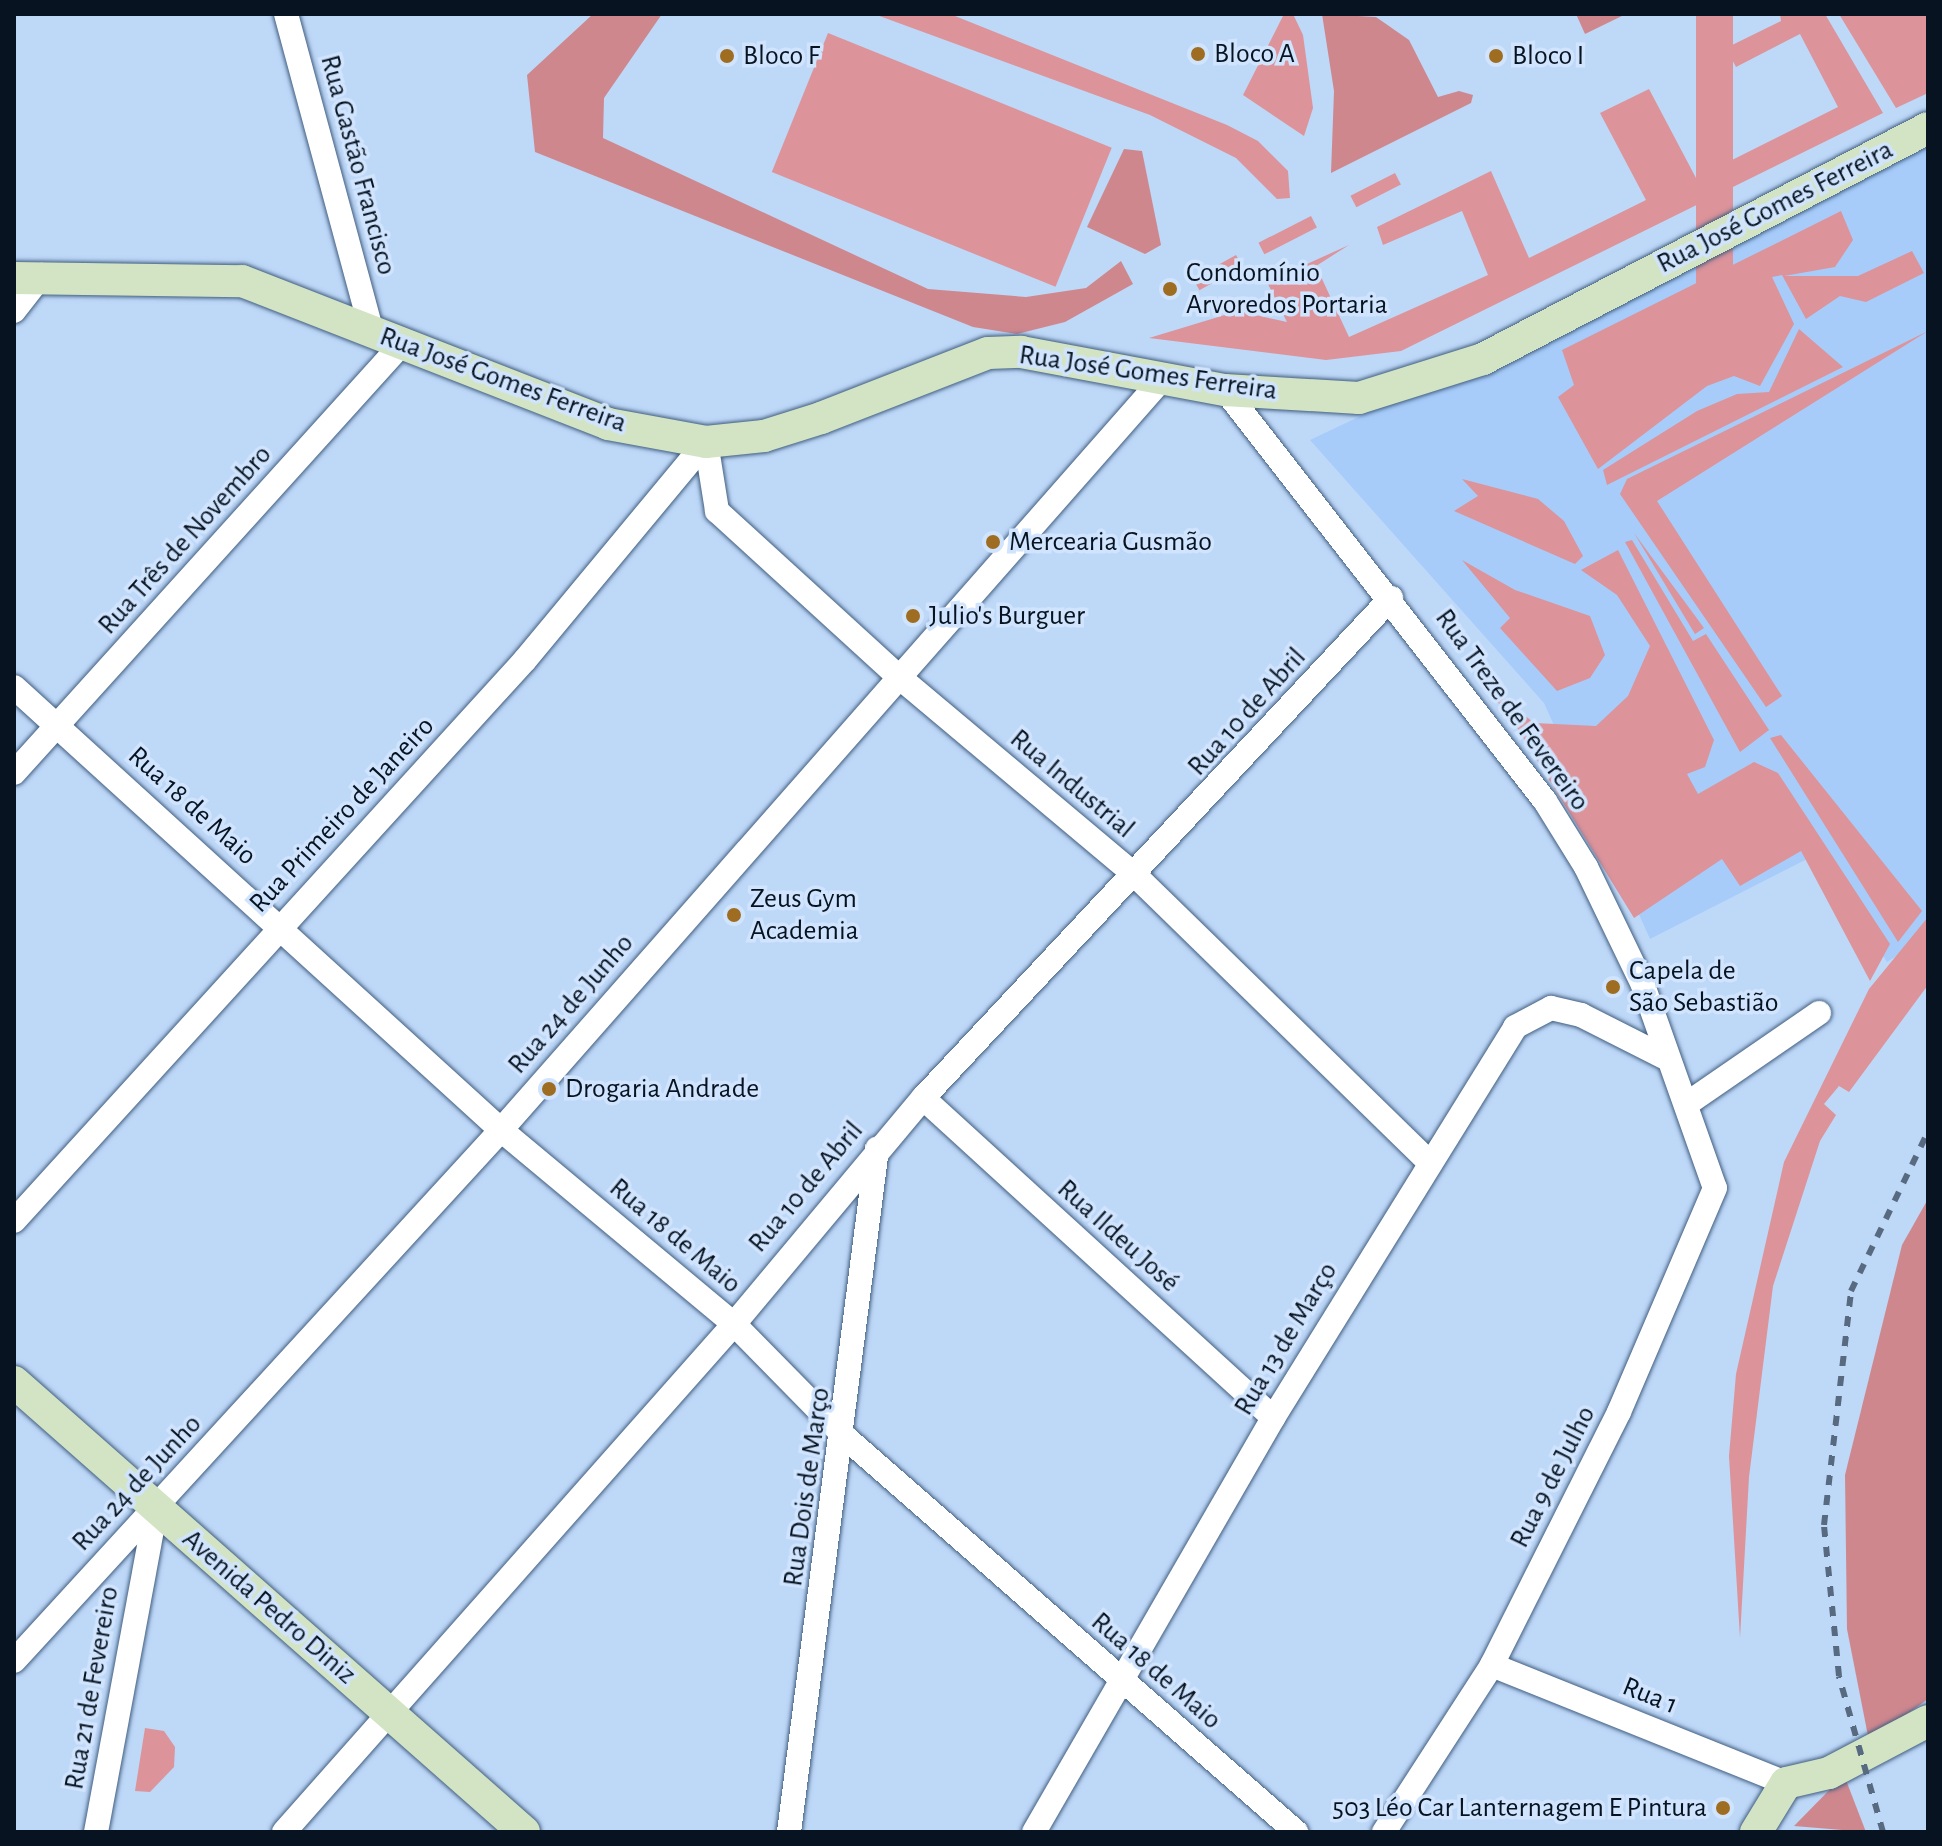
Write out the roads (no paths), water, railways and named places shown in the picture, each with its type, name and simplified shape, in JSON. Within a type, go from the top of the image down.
[{"type":"street","name":"Rua Gastão Francisco","points":[[286,14],[386,339]]},
{"type":"street","name":"Rua José Gomes Ferreira","points":[[22,274],[242,281],[608,424],[706,442],[764,436],[821,418],[988,353],[1021,352],[1225,390],[1359,398],[1483,359],[1928,128]]},
{"type":"street","points":[[14,311],[22,274]]},
{"type":"street","name":"Rua Três de Novembro","points":[[14,773],[386,339]]},
{"type":"street","name":"Rua 24 de Junho","points":[[14,1661],[501,1130],[1164,377]]},
{"type":"street","name":"Rua Treze de Fevereiro","points":[[1225,390],[1391,598],[1545,801],[1586,867],[1643,985],[1664,1057],[1699,1128]]},
{"type":"street","name":"Rua Industrial","points":[[706,442],[717,511],[899,677],[1137,877],[1429,1162]]},
{"type":"street","name":"Rua Primeiro de Janeiro","points":[[14,1221],[525,660],[706,442]]},
{"type":"street","name":"Rua 10 de Abril","points":[[284,1832],[734,1324],[877,1149],[1137,877],[1391,598]]},
{"type":"street","name":"Rua 18 de Maio","points":[[14,687],[501,1130],[734,1324],[845,1437],[1296,1832]]},
{"type":"street","name":"Rua 13 de Março","points":[[1034,1832],[1119,1679],[1273,1418],[1429,1162],[1526,1015],[1551,1008],[1581,1015],[1664,1057]]},
{"type":"street","points":[[1688,1103],[1819,1013]]},
{"type":"street","name":"Rua Ildeu José","points":[[923,1098],[1273,1418]]},
{"type":"street","name":"Rua 9 de Julho","points":[[1384,1832],[1492,1665],[1619,1412],[1715,1188],[1699,1128]]},
{"type":"street","name":"Rua Dois de Março","points":[[789,1832],[845,1437],[877,1149]]},
{"type":"street","name":"Avenida Pedro Diniz","points":[[14,1382],[524,1832]]},
{"type":"street","name":"Rua 21 de Fevereiro","points":[[96,1832],[156,1508]]},
{"type":"street","name":"Rua 1","points":[[1492,1665],[1786,1783]]},
{"type":"street","points":[[1756,1832],[1786,1783],[1829,1773],[1928,1721]]},
{"type":"railway","points":[[1883,1832],[1839,1676],[1824,1525],[1851,1291],[1928,1132]]},
{"type":"place","name":"Bloco A","points":[[1198,54]]},
{"type":"place","name":"Bloco F","points":[[727,56]]},
{"type":"place","name":"Bloco I","points":[[1496,56]]},
{"type":"place","name":"Condomínio Arvoredos Portaria","points":[[1170,289]]},
{"type":"place","name":"Mercearia Gusmão","points":[[993,542]]},
{"type":"place","name":"Julio's Burguer","points":[[913,616]]},
{"type":"place","name":"Zeus Gym Academia","points":[[734,915]]},
{"type":"place","name":"Capela de São Sebastião","points":[[1613,987]]},
{"type":"place","name":"Drogaria Andrade","points":[[549,1089]]},
{"type":"place","name":"503 Léo Car Lanternagem E Pintura","points":[[1723,1808]]}]
